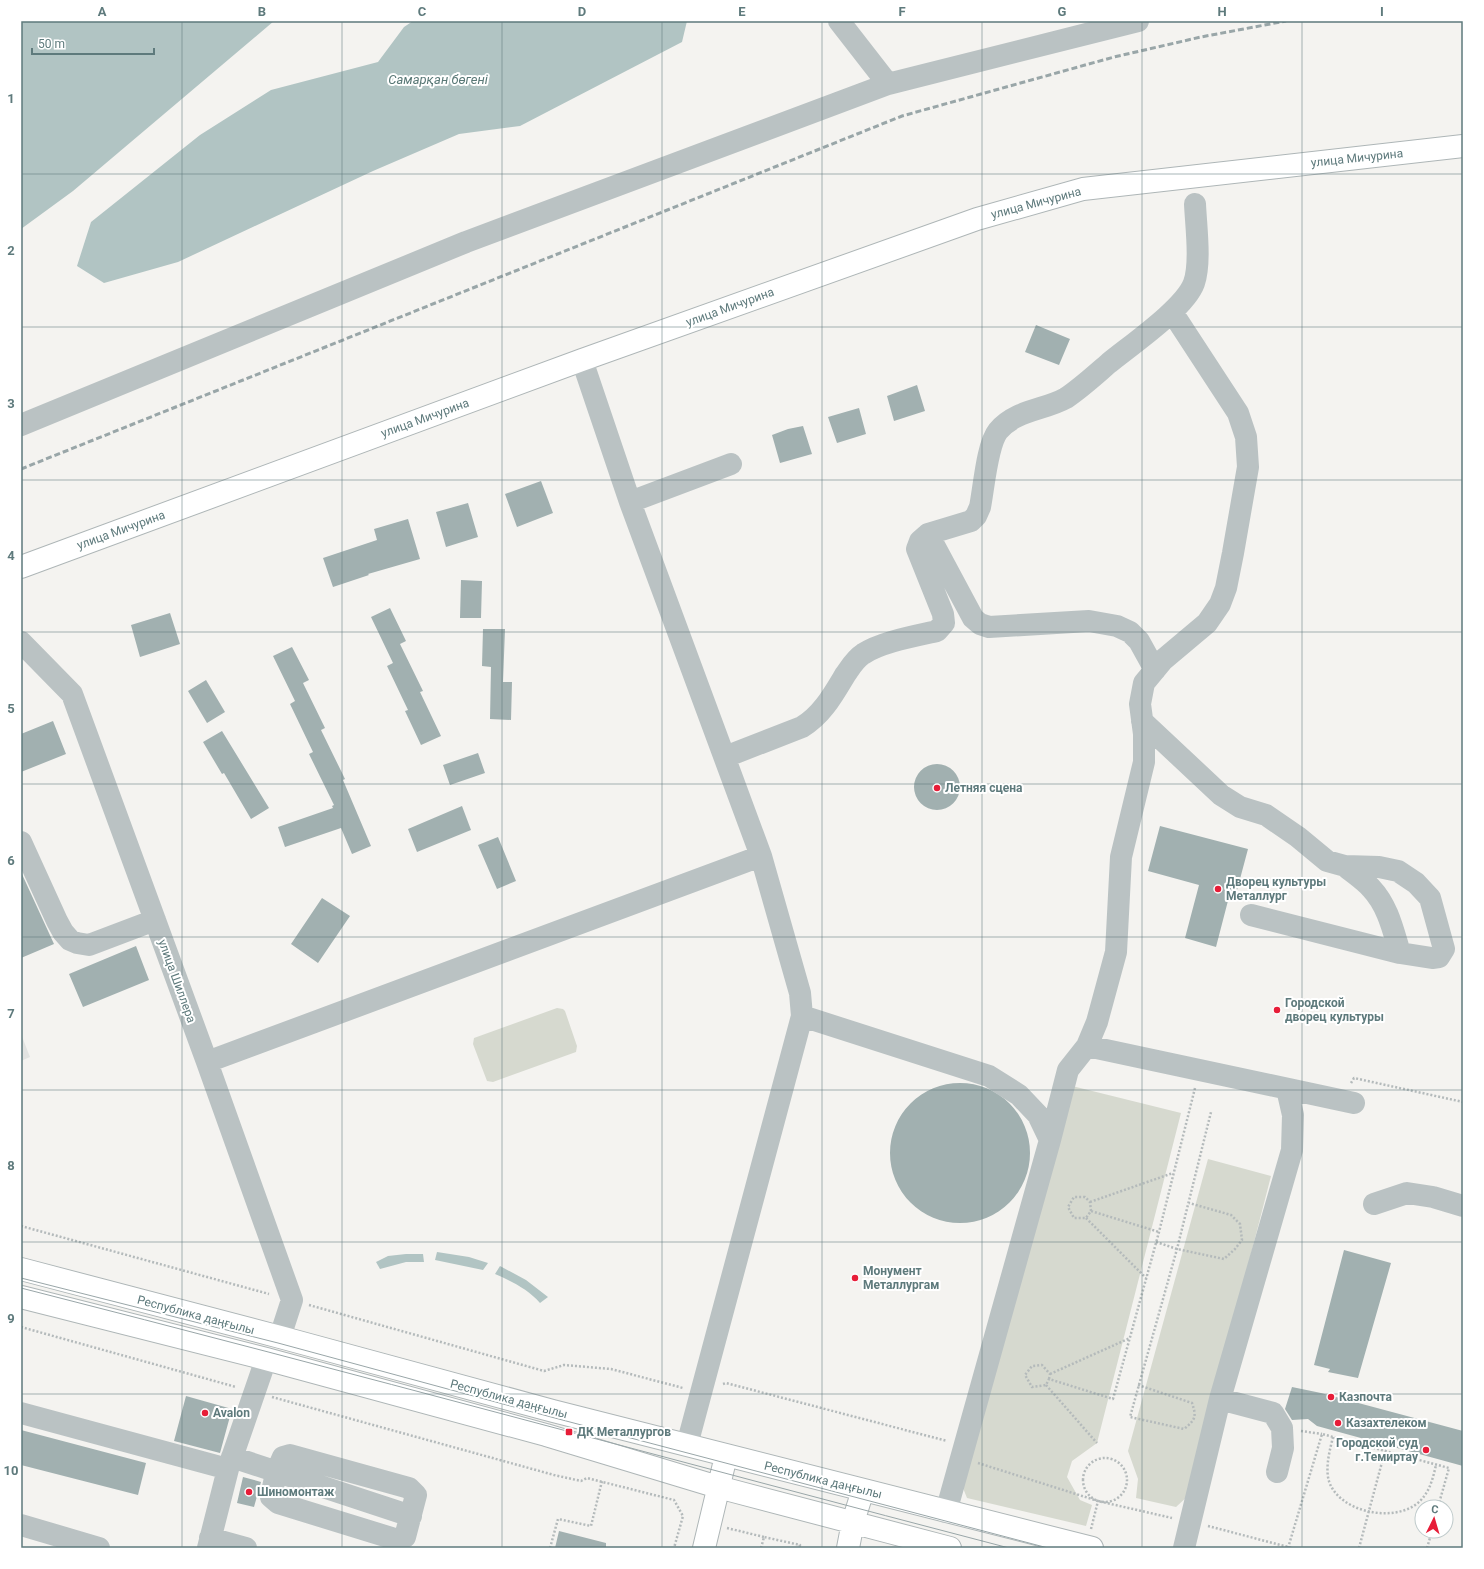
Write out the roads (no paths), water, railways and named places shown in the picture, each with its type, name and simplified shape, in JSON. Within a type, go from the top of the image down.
[{"type":"main road","name":"улица Мичурина","points":[[21,567],[582,360],[977,219],[1083,189],[1463,146]]},
{"type":"main road","name":"Республика даңғылы","points":[[21,1269],[553,1411],[946,1512],[1089,1547]]},
{"type":"main road","name":"Республика даңғылы","points":[[21,1297],[266,1359],[546,1435],[718,1487],[950,1548]]},
{"type":"main road","points":[[704,1548],[726,1456]]},
{"type":"main road","points":[[848,1548],[853,1522],[863,1490]]},
{"type":"street","points":[[838,21],[888,84]]},
{"type":"street","points":[[21,425],[466,242],[888,84],[1138,21]]},
{"type":"street","points":[[725,757],[802,727],[814,720],[825,706],[852,664],[862,654],[877,647],[937,630],[944,623],[943,614],[917,549],[920,541],[928,534],[971,521],[976,516],[980,507],[992,442],[1004,424],[1020,415],[1065,398],[1172,312],[1188,293],[1194,283],[1197,267],[1195,204]]},
{"type":"street","points":[[946,1512],[1050,1140],[1068,1070],[1087,1046],[1097,1022],[1116,952],[1120,857],[1144,762],[1144,734],[1140,704],[1144,683],[1163,660],[1207,622],[1220,604],[1226,588],[1233,552],[1248,467],[1246,437],[1238,413],[1172,312]]},
{"type":"street","points":[[582,360],[630,502],[761,856],[800,993],[802,1016],[703,1388],[686,1445]]},
{"type":"street","points":[[630,502],[731,464]]},
{"type":"street","points":[[928,534],[973,618],[980,624],[989,627],[1089,621],[1117,626],[1130,632],[1139,641],[1155,670]]},
{"type":"street","name":"улица Шиллера","points":[[21,642],[72,694],[207,1062],[292,1300],[280,1337]]},
{"type":"street","points":[[1142,720],[1221,795],[1240,807],[1266,815],[1298,837],[1327,861],[1345,866],[1379,867],[1398,871],[1416,883],[1430,898],[1444,949],[1439,957],[1432,958],[1400,953],[1250,915]]},
{"type":"street","points":[[21,842],[57,921],[63,932],[70,940],[89,945],[155,920]]},
{"type":"street","points":[[207,1062],[761,856]]},
{"type":"street","points":[[1345,866],[1371,888],[1383,905],[1391,922],[1400,953]]},
{"type":"street","points":[[802,1016],[989,1076],[1019,1095],[1038,1115],[1050,1140]]},
{"type":"street","points":[[1087,1046],[1347,1102]]},
{"type":"street","points":[[1184,1548],[1220,1399],[1292,1150],[1293,1115],[1287,1089]]},
{"type":"street","points":[[1374,1204],[1407,1193],[1433,1197],[1463,1206]]},
{"type":"street","points":[[246,1548],[209,1543],[230,1463],[266,1359]]},
{"type":"street","points":[[1220,1399],[1273,1413],[1282,1428],[1284,1448],[1277,1472]]},
{"type":"street","points":[[21,1413],[276,1473]]},
{"type":"street","points":[[290,1455],[409,1488],[416,1495],[405,1537],[398,1540],[278,1503],[271,1497],[276,1473],[283,1458],[290,1455]]},
{"type":"street","points":[[21,1525],[99,1548]]},
{"type":"water","points":[[21,21],[274,21],[73,191],[21,229]]},
{"type":"water","name":"Самарқан бөгені","points":[[413,21],[687,21],[682,42],[520,126],[459,134],[373,171],[178,262],[104,283],[77,266],[91,222],[200,135],[271,90],[378,62],[404,27]]},
{"type":"water","points":[[437,1252],[469,1257],[488,1263],[483,1270],[435,1260]]},
{"type":"water","points":[[423,1254],[424,1262],[406,1262],[380,1269],[376,1262],[388,1256]]},
{"type":"water","points":[[500,1266],[526,1280],[548,1297],[540,1303],[525,1290],[495,1274]]},
{"type":"tram line","points":[[21,1278],[278,1343],[551,1417],[1048,1548]]},
{"type":"tram line","points":[[21,1288],[1009,1548]]},
{"type":"railway","points":[[21,469],[902,116],[1114,57],[1201,37],[1286,21]]},
{"type":"place","name":"Летняя сцена","points":[[937,788]]},
{"type":"place","name":"Дворец культуры Металлург","points":[[1218,889]]},
{"type":"place","name":"Городской дворец культуры","points":[[1277,1010]]},
{"type":"place","name":"Монумент Металлургам","points":[[855,1278]]},
{"type":"place","name":"Казпочта","points":[[1331,1397]]},
{"type":"place","name":"Avalon","points":[[205,1413]]},
{"type":"place","name":"Казахтелеком","points":[[1338,1423]]},
{"type":"place","name":"ДК Металлургов","points":[[569,1432]]},
{"type":"place","name":"Городской суд г.Темиртау","points":[[1426,1450]]},
{"type":"place","name":"Шиномонтаж","points":[[249,1492]]}]
